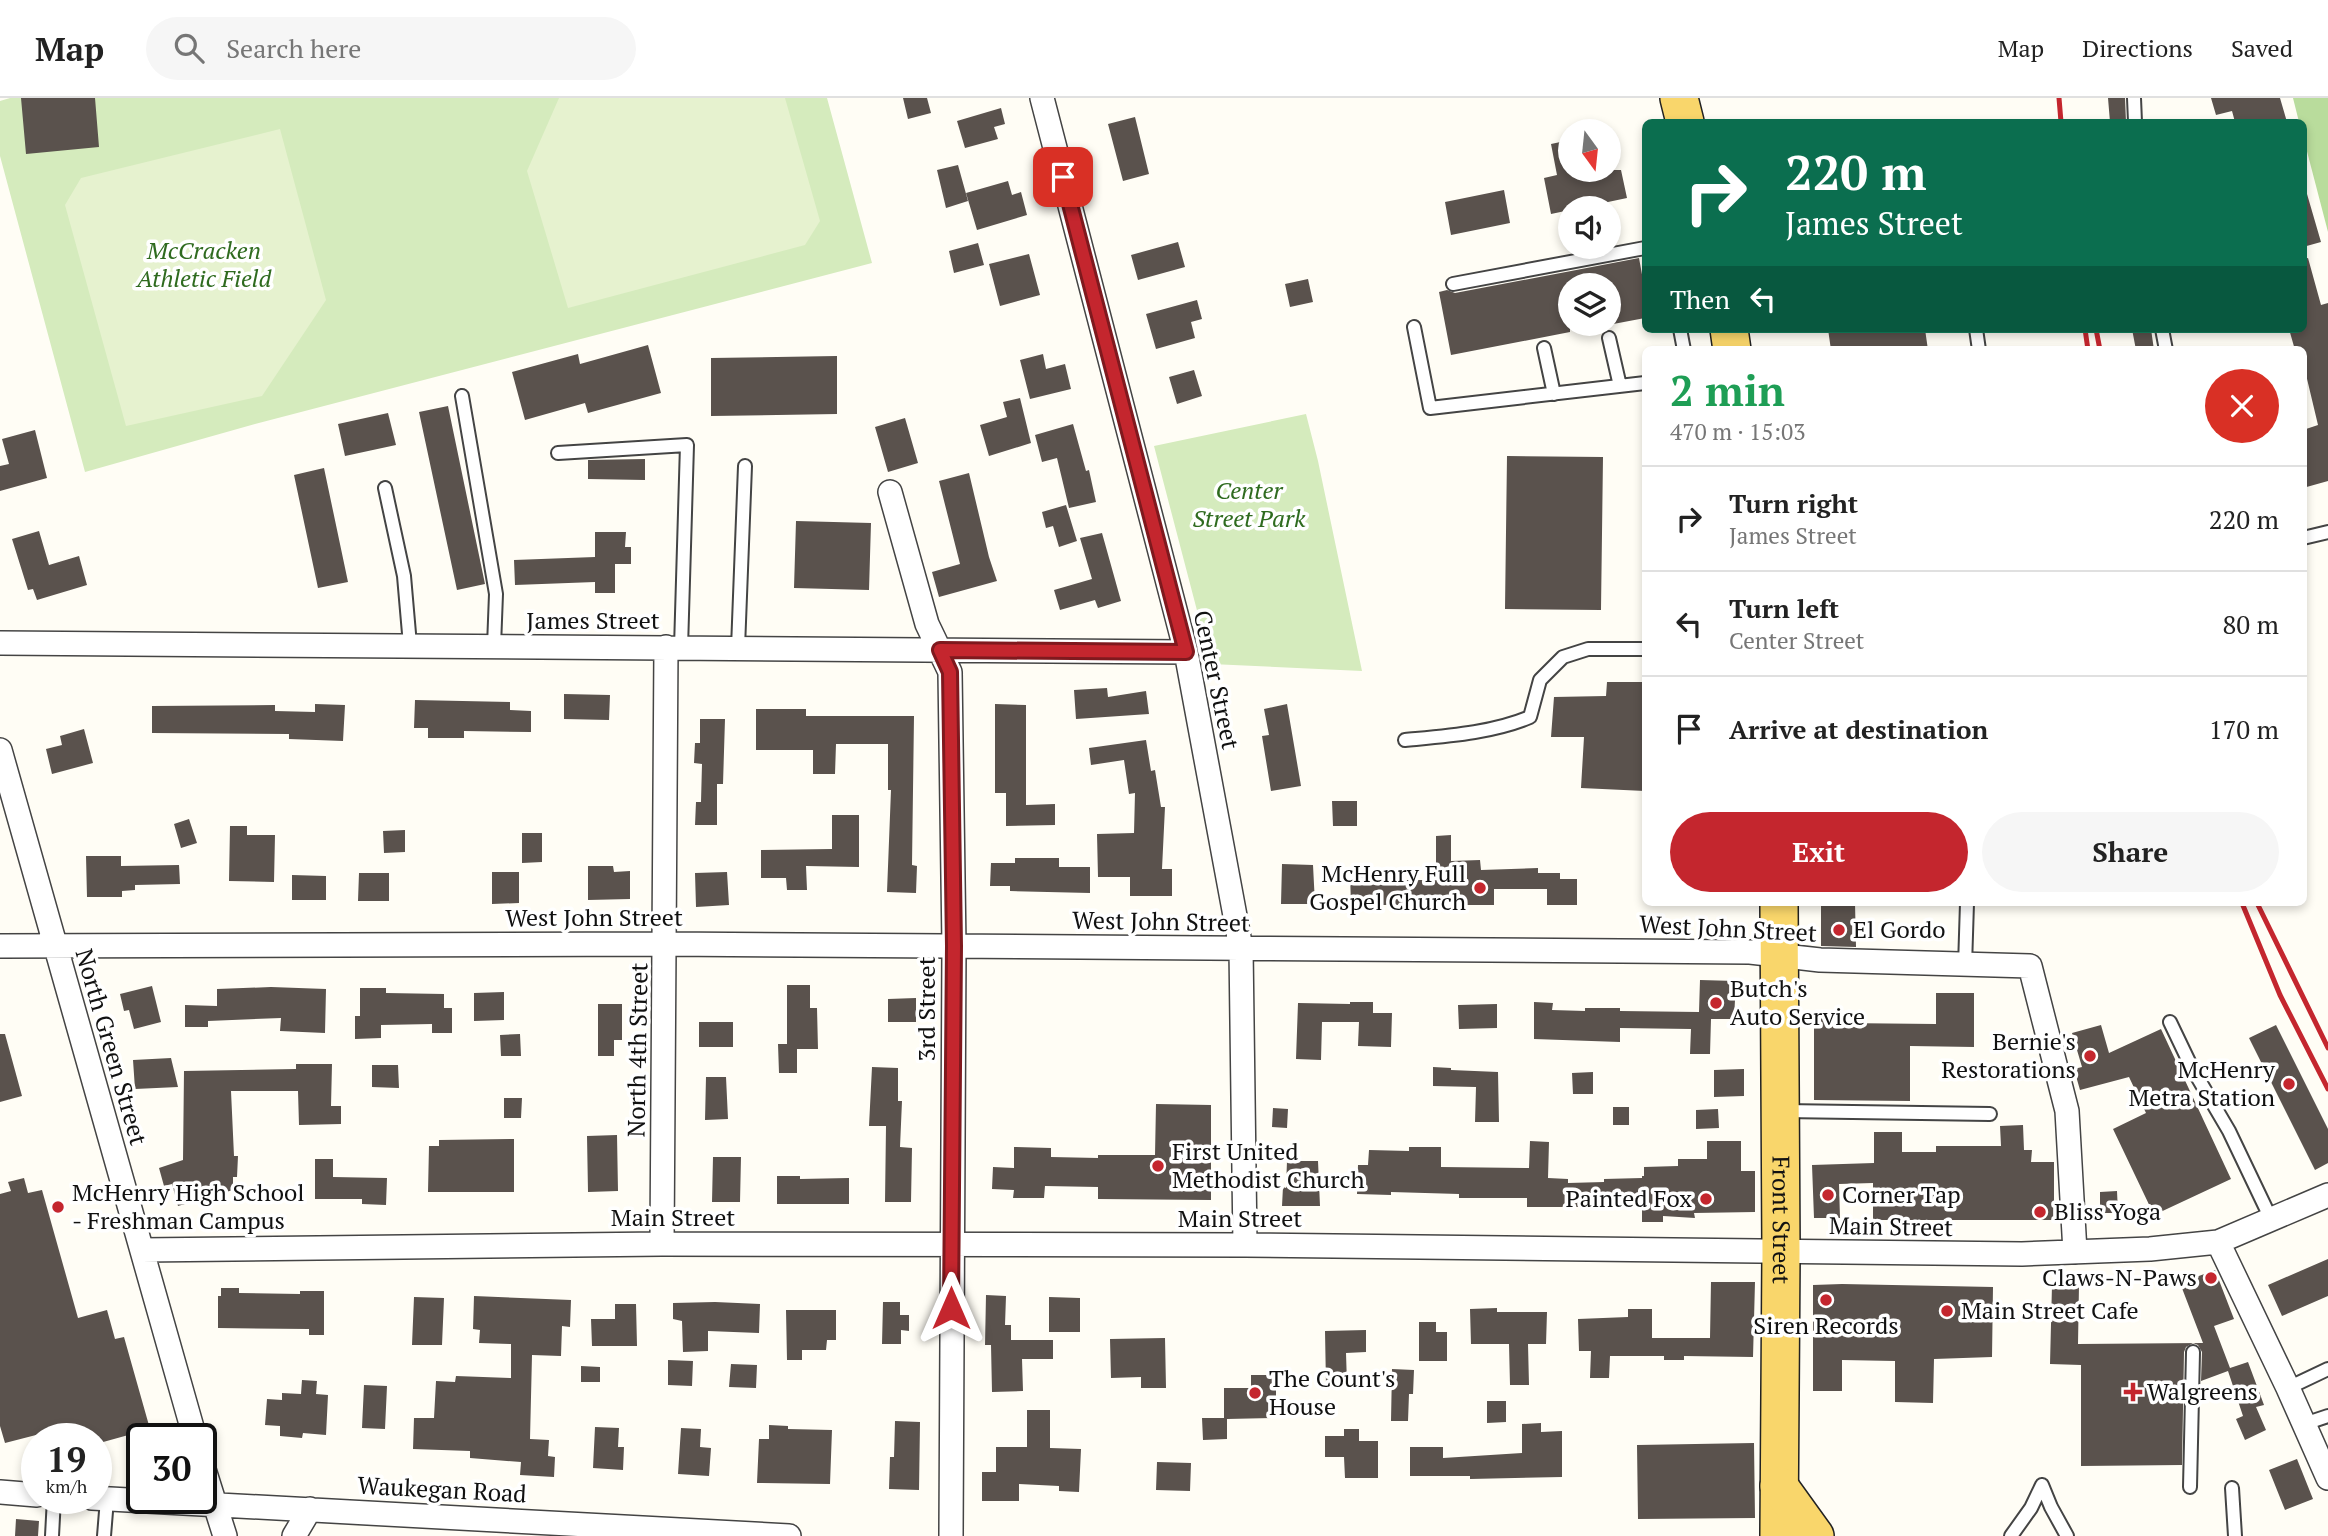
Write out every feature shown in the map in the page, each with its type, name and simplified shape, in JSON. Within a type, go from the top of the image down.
[{"type":"main road","points":[[1679,98],[1684,119]]},
{"type":"main road","name":"Front Street","points":[[1779,906],[1779,1536]]},
{"type":"main road","points":[[1779,1486],[1815,1536]]},
{"type":"street","name":"Center Street","points":[[1042,98],[1186,652],[1241,948],[1245,1245]]},
{"type":"street","name":"3rd Street","points":[[890,492],[927,624],[950,672],[954,946],[951,1536]]},
{"type":"street","name":"James Street","points":[[0,643],[1186,652]]},
{"type":"street","name":"North 4th Street","points":[[662,1244],[665,944],[673,648]]},
{"type":"street","name":"North Green Street","points":[[0,750],[191,1423]]},
{"type":"street","name":"West John Street","points":[[0,946],[665,944],[1751,952],[1820,960],[2030,966],[2067,1111],[2075,1252]]},
{"type":"street","name":"Main Street","points":[[142,1250],[662,1244],[1245,1245],[2008,1254],[2150,1249],[2218,1242],[2328,1195]]},
{"type":"street","points":[[2218,1242],[2328,1478]]},
{"type":"street","points":[[0,1492],[21,1494]]},
{"type":"street","name":"Waukegan Road","points":[[217,1505],[789,1536]]},
{"type":"street","points":[[294,1536],[310,1509]]},
{"type":"street","points":[[217,1513],[225,1536]]},
{"type":"lane","points":[[2134,98],[2135,119]]},
{"type":"lane","points":[[1453,285],[1642,249]]},
{"type":"lane","points":[[1414,327],[1430,408],[1642,383]]},
{"type":"lane","points":[[1609,338],[1619,386]]},
{"type":"lane","points":[[1544,348],[1554,394]]},
{"type":"lane","points":[[462,396],[496,594],[494,646]]},
{"type":"lane","points":[[558,453],[687,445],[673,648]]},
{"type":"lane","points":[[738,648],[746,466]]},
{"type":"lane","points":[[385,488],[404,576],[410,645]]},
{"type":"lane","points":[[2307,537],[2328,532]]},
{"type":"lane","points":[[1405,740],[1449,736],[1513,724],[1530,717],[1540,680],[1563,657],[1588,649],[1642,649]]},
{"type":"lane","points":[[1965,966],[1967,906]]},
{"type":"lane","points":[[2170,1022],[2192,1068],[2229,1131],[2271,1219]]},
{"type":"lane","points":[[1781,1111],[1990,1114]]},
{"type":"lane","points":[[2190,1487],[2193,1352]]},
{"type":"lane","points":[[2288,1388],[2328,1369]]},
{"type":"lane","points":[[2304,1424],[2328,1416]]},
{"type":"lane","points":[[2011,1536],[2031,1508],[2042,1486],[2050,1507],[2067,1536]]},
{"type":"lane","points":[[2232,1488],[2235,1536]]},
{"type":"lane","points":[[52,1536],[53,1514]]},
{"type":"lane","points":[[101,1514],[104,1536]]},
{"type":"green space","name":"McCracken Athletic Field","points":[[10,98],[827,98],[872,263],[255,424],[85,472],[0,156],[0,101]]},
{"type":"green space","points":[[559,98],[785,98],[820,221],[805,245],[568,308],[527,171]]},
{"type":"green space","points":[[2293,98],[2328,98],[2328,232],[2307,151],[2307,119],[2298,119]]},
{"type":"green space","points":[[280,129],[326,300],[262,396],[126,426],[65,205],[81,178]]},
{"type":"green space","name":"Center Street Park","points":[[1306,414],[1362,671],[1211,664],[1154,446]]},
{"type":"building","points":[[21,98],[95,98],[99,147],[26,154]]},
{"type":"building","points":[[903,98],[927,98],[931,113],[908,119]]},
{"type":"building","points":[[2108,98],[2125,98],[2126,119],[2110,119]]},
{"type":"building","points":[[2211,98],[2280,98],[2286,119],[2234,119],[2232,111],[2216,115]]},
{"type":"building","points":[[1001,108],[1005,124],[994,127],[998,139],[965,148],[957,121]]},
{"type":"building","points":[[1135,117],[1149,174],[1123,181],[1108,124]]},
{"type":"building","points":[[1558,143],[1558,182],[1621,182],[1621,170],[1627,198],[1558,196],[1558,213],[1551,214],[1544,178],[1557,175],[1551,144]]},
{"type":"building","points":[[958,165],[968,201],[946,208],[937,170]]},
{"type":"building","points":[[1008,181],[1012,195],[1021,192],[1027,215],[977,230],[966,193]]},
{"type":"building","points":[[1504,190],[1510,223],[1451,235],[1445,202]]},
{"type":"building","points":[[2307,194],[2321,242],[2307,246]]},
{"type":"building","points":[[1178,242],[1185,267],[1138,280],[1131,255]]},
{"type":"building","points":[[978,243],[984,265],[954,273],[949,251]]},
{"type":"building","points":[[1029,254],[1040,295],[1000,306],[989,264]]},
{"type":"building","points":[[1639,258],[1642,274],[1642,319],[1621,323],[1621,273],[1560,273]]},
{"type":"building","points":[[2307,258],[2321,305],[2328,303],[2328,481],[2307,487],[2307,429],[2318,425],[2307,379],[2307,346],[2294,346],[2290,333],[2307,333]]},
{"type":"building","points":[[1558,273],[1558,334],[1451,355],[1439,292],[1447,290],[1455,293]]},
{"type":"building","points":[[1308,279],[1313,302],[1290,307],[1285,284]]},
{"type":"building","points":[[1197,300],[1202,319],[1191,322],[1195,338],[1156,349],[1146,314]]},
{"type":"building","points":[[1829,333],[1926,333],[1927,346],[1830,346]]},
{"type":"building","points":[[2133,333],[2152,333],[2153,346],[2135,346]]},
{"type":"building","points":[[648,345],[661,393],[588,413],[585,403],[525,420],[512,372],[578,354],[580,364]]},
{"type":"building","points":[[1043,354],[1046,369],[1065,364],[1071,389],[1030,399],[1020,360]]},
{"type":"building","points":[[837,356],[837,414],[711,416],[711,358]]},
{"type":"building","points":[[1194,370],[1202,396],[1177,404],[1169,377]]},
{"type":"building","points":[[1020,398],[1031,443],[989,456],[980,425],[1007,417],[1003,402]]},
{"type":"building","points":[[448,406],[485,584],[457,590],[419,412]]},
{"type":"building","points":[[388,413],[396,445],[345,456],[338,424]]},
{"type":"building","points":[[905,418],[918,463],[888,472],[875,427]]},
{"type":"building","points":[[1073,424],[1086,471],[1089,470],[1096,502],[1069,508],[1057,458],[1042,462],[1035,435]]},
{"type":"building","points":[[35,430],[47,478],[0,491],[0,466],[9,464],[2,439]]},
{"type":"building","points":[[1507,456],[1603,457],[1601,610],[1505,609]]},
{"type":"building","points":[[645,459],[645,480],[588,479],[588,460]]},
{"type":"building","points":[[324,468],[348,582],[318,588],[294,475]]},
{"type":"building","points":[[969,473],[997,581],[939,597],[932,572],[960,564],[939,481]]},
{"type":"building","points":[[1066,505],[1077,541],[1059,547],[1053,526],[1046,528],[1042,512]]},
{"type":"building","points":[[796,521],[871,523],[869,590],[794,588]]},
{"type":"building","points":[[39,531],[49,565],[79,556],[87,585],[37,600],[33,589],[28,590],[12,539]]},
{"type":"building","points":[[595,532],[626,532],[625,547],[631,547],[631,564],[615,564],[615,593],[595,593],[595,582],[515,585],[514,560],[595,557]]},
{"type":"building","points":[[1102,533],[1121,601],[1098,608],[1095,600],[1060,610],[1054,590],[1092,579],[1080,538]]},
{"type":"building","points":[[1607,682],[1642,682],[1642,791],[1581,788],[1584,737],[1551,737],[1554,697],[1606,696]]},
{"type":"building","points":[[1107,688],[1108,697],[1146,691],[1149,714],[1076,719],[1074,690]]},
{"type":"building","points":[[564,694],[610,695],[609,720],[564,719]]},
{"type":"building","points":[[415,700],[510,702],[510,710],[531,711],[531,732],[464,731],[464,738],[428,738],[428,728],[414,728]]},
{"type":"building","points":[[315,704],[345,705],[343,741],[289,739],[289,734],[152,733],[152,706],[275,705],[275,711],[315,712]]},
{"type":"building","points":[[995,704],[1026,705],[1026,805],[1055,804],[1055,825],[1006,826],[1006,793],[995,793]]},
{"type":"building","points":[[1287,704],[1301,786],[1271,791],[1262,736],[1269,735],[1264,709]]},
{"type":"building","points":[[756,709],[806,709],[806,716],[914,716],[912,865],[917,866],[916,893],[887,892],[891,790],[888,790],[888,744],[836,744],[835,774],[813,774],[813,750],[756,750]]},
{"type":"building","points":[[700,719],[725,719],[723,784],[717,784],[717,825],[695,825],[696,802],[701,802],[702,764],[694,763],[695,743],[700,743]]},
{"type":"building","points":[[84,729],[93,763],[52,774],[46,749],[62,745],[60,736]]},
{"type":"building","points":[[1146,740],[1151,771],[1155,770],[1161,807],[1165,807],[1162,869],[1172,869],[1172,896],[1130,896],[1130,877],[1098,877],[1097,834],[1134,833],[1135,793],[1129,794],[1124,760],[1091,765],[1089,748]]},
{"type":"building","points":[[1332,801],[1357,801],[1357,826],[1333,826]]},
{"type":"building","points":[[832,815],[859,815],[859,867],[806,866],[807,890],[787,890],[786,878],[761,878],[761,850],[832,849]]},
{"type":"building","points":[[189,819],[197,843],[181,848],[174,824]]},
{"type":"building","points":[[230,826],[247,826],[247,835],[275,835],[274,882],[229,881]]},
{"type":"building","points":[[405,830],[405,852],[384,853],[383,831]]},
{"type":"building","points":[[522,833],[542,833],[542,862],[522,863]]},
{"type":"building","points":[[1451,835],[1451,861],[1480,860],[1481,870],[1538,868],[1538,873],[1560,873],[1560,879],[1577,879],[1577,905],[1547,905],[1547,889],[1494,889],[1494,905],[1351,905],[1350,874],[1387,874],[1387,880],[1436,880],[1436,836]]},
{"type":"building","points":[[86,856],[121,856],[121,866],[179,865],[180,884],[135,885],[135,890],[122,891],[122,897],[87,897]]},
{"type":"building","points":[[1015,858],[1059,858],[1059,867],[1090,867],[1090,893],[1010,891],[1010,886],[990,886],[991,863],[1015,863]]},
{"type":"building","points":[[1282,864],[1313,865],[1315,904],[1281,904]]},
{"type":"building","points":[[588,866],[613,866],[614,872],[630,871],[630,899],[588,900]]},
{"type":"building","points":[[492,872],[519,872],[519,903],[492,904]]},
{"type":"building","points":[[727,872],[729,905],[696,907],[695,873]]},
{"type":"building","points":[[359,873],[389,873],[389,901],[358,901]]},
{"type":"building","points":[[292,875],[326,876],[326,900],[292,900]]},
{"type":"building","points":[[1821,906],[1855,906],[1856,947],[1821,946]]},
{"type":"building","points":[[1700,980],[1736,981],[1734,1019],[1711,1019],[1710,1054],[1690,1054],[1691,1029],[1620,1028],[1620,1042],[1534,1039],[1534,1002],[1553,1003],[1552,1010],[1620,1008],[1620,1011],[1699,1012]]},
{"type":"building","points":[[787,985],[810,985],[810,1008],[817,1008],[818,1049],[797,1049],[797,1073],[779,1073],[778,1044],[787,1044]]},
{"type":"building","points":[[152,986],[161,1022],[134,1029],[129,1010],[124,1011],[120,994]]},
{"type":"building","points":[[360,988],[386,988],[386,993],[444,994],[444,1008],[452,1008],[452,1033],[432,1033],[432,1024],[381,1025],[381,1038],[355,1039],[355,1016],[360,1016]]},
{"type":"building","points":[[217,989],[326,989],[325,1033],[280,1031],[281,1018],[208,1021],[208,1027],[185,1027],[185,1005],[217,1006]]},
{"type":"building","points":[[504,992],[504,1020],[474,1021],[474,993]]},
{"type":"building","points":[[1936,993],[1974,993],[1974,1047],[1910,1046],[1910,1101],[1814,1100],[1814,1016],[1837,1016],[1840,1023],[1936,1024]]},
{"type":"building","points":[[916,998],[916,1022],[888,1022],[888,999]]},
{"type":"building","points":[[1373,1002],[1373,1013],[1392,1013],[1391,1047],[1358,1046],[1359,1022],[1322,1022],[1321,1060],[1296,1059],[1298,1003]]},
{"type":"building","points":[[598,1004],[622,1004],[622,1040],[614,1040],[614,1056],[598,1056]]},
{"type":"building","points":[[1497,1004],[1497,1028],[1459,1029],[1458,1005]]},
{"type":"building","points":[[699,1022],[733,1022],[733,1047],[699,1047]]},
{"type":"building","points":[[2101,1025],[2109,1053],[2161,1029],[2231,1179],[2154,1215],[2113,1129],[2146,1113],[2129,1077],[2080,1090],[2074,1069],[2082,1067],[2072,1033]]},
{"type":"building","name":"McHenry Metra Station","points":[[2276,1025],[2328,1129],[2328,1163],[2315,1170],[2249,1038]]},
{"type":"building","points":[[0,1034],[5,1034],[22,1096],[0,1102]]},
{"type":"building","points":[[520,1034],[521,1056],[501,1056],[500,1035]]},
{"type":"building","points":[[171,1058],[178,1087],[135,1089],[133,1060]]},
{"type":"building","points":[[296,1064],[332,1064],[331,1106],[341,1106],[341,1124],[299,1125],[298,1091],[231,1091],[234,1156],[238,1156],[233,1190],[178,1206],[172,1184],[164,1186],[159,1168],[183,1160],[184,1071],[296,1069]]},
{"type":"building","points":[[372,1065],[398,1065],[399,1088],[372,1087]]},
{"type":"building","points":[[872,1067],[898,1068],[898,1101],[902,1101],[900,1147],[912,1148],[911,1202],[885,1202],[886,1126],[869,1126]]},
{"type":"building","points":[[1433,1067],[1498,1072],[1499,1122],[1475,1122],[1476,1087],[1433,1086]]},
{"type":"building","points":[[1744,1069],[1744,1096],[1714,1097],[1714,1070]]},
{"type":"building","points":[[1593,1072],[1593,1094],[1573,1094],[1572,1073]]},
{"type":"building","points":[[706,1077],[726,1077],[728,1119],[705,1120]]},
{"type":"building","points":[[504,1098],[522,1098],[521,1118],[504,1118]]},
{"type":"building","points":[[1156,1104],[1211,1105],[1211,1200],[1098,1199],[1098,1187],[1045,1186],[1044,1198],[1013,1198],[1014,1190],[992,1189],[993,1167],[1014,1168],[1014,1147],[1051,1148],[1051,1157],[1155,1155]]},
{"type":"building","points":[[1613,1107],[1629,1107],[1629,1125],[1613,1125]]},
{"type":"building","points":[[1273,1108],[1288,1109],[1287,1128],[1272,1127]]},
{"type":"building","points":[[1718,1109],[1719,1128],[1696,1129],[1696,1110]]},
{"type":"building","points":[[2023,1125],[2024,1150],[2032,1150],[2031,1162],[2054,1162],[2054,1220],[1873,1220],[1873,1183],[1839,1184],[1840,1218],[1814,1218],[1812,1165],[1874,1163],[1874,1132],[1902,1132],[1902,1152],[1936,1152],[1936,1146],[2001,1146],[2000,1126]]},
{"type":"building","points":[[617,1135],[618,1191],[588,1192],[587,1136]]},
{"type":"building","points":[[514,1139],[514,1192],[428,1192],[429,1146],[439,1146],[439,1140]]},
{"type":"building","points":[[1530,1141],[1549,1142],[1548,1178],[1568,1179],[1568,1183],[1642,1178],[1644,1167],[1678,1166],[1678,1159],[1707,1159],[1707,1141],[1741,1141],[1741,1171],[1755,1171],[1755,1212],[1694,1213],[1695,1218],[1663,1216],[1663,1222],[1642,1222],[1642,1207],[1527,1207],[1527,1198],[1459,1198],[1459,1194],[1391,1192],[1391,1195],[1357,1194],[1358,1165],[1368,1165],[1369,1150],[1409,1151],[1409,1147],[1441,1147],[1441,1167],[1529,1168]]},
{"type":"building","points":[[713,1157],[741,1157],[740,1202],[712,1202]]},
{"type":"building","points":[[315,1159],[333,1159],[333,1177],[387,1178],[386,1205],[362,1204],[362,1199],[315,1199]]},
{"type":"building","points":[[1287,1161],[1318,1161],[1320,1206],[1282,1206]]},
{"type":"building","points":[[777,1176],[800,1176],[800,1179],[849,1178],[849,1204],[777,1204]]},
{"type":"building","name":"McHenry High School - Freshman Campus","points":[[24,1178],[28,1193],[42,1190],[78,1318],[107,1310],[115,1339],[124,1337],[148,1423],[126,1423],[126,1436],[112,1440],[112,1423],[21,1423],[21,1439],[5,1443],[0,1426],[0,1194],[11,1191],[8,1182]]},
{"type":"building","points":[[2117,1191],[2118,1213],[2100,1213],[2100,1192]]},
{"type":"building","points":[[2328,1259],[2328,1296],[2282,1316],[2268,1285]]},
{"type":"building","points":[[2215,1270],[2234,1319],[2214,1326],[2230,1368],[2248,1362],[2264,1405],[2256,1407],[2266,1430],[2245,1440],[2236,1419],[2243,1416],[2228,1371],[2201,1381],[2202,1352],[2198,1345],[2193,1343],[2203,1343],[2180,1283]]},
{"type":"building","points":[[1711,1282],[1755,1282],[1753,1357],[1684,1356],[1684,1360],[1664,1360],[1664,1356],[1610,1356],[1609,1378],[1590,1378],[1591,1351],[1579,1351],[1578,1319],[1628,1317],[1628,1309],[1652,1309],[1652,1338],[1710,1338]]},
{"type":"building","points":[[1813,1285],[1993,1287],[1992,1357],[1934,1359],[1933,1403],[1895,1402],[1895,1361],[1842,1360],[1842,1391],[1813,1391]]},
{"type":"building","name":"Walgreens","points":[[2052,1285],[2079,1285],[2078,1344],[2193,1343],[2186,1347],[2184,1352],[2182,1465],[2081,1466],[2081,1365],[2050,1364]]},
{"type":"building","points":[[221,1288],[239,1288],[239,1293],[300,1294],[300,1291],[324,1291],[324,1335],[309,1335],[309,1329],[218,1328],[218,1296],[221,1296]]},
{"type":"building","points":[[986,1295],[1006,1296],[1005,1325],[1011,1325],[1011,1340],[1053,1340],[1053,1359],[1022,1359],[1023,1391],[992,1392],[991,1345],[985,1345]]},
{"type":"building","points":[[474,1296],[571,1300],[570,1327],[562,1326],[561,1356],[532,1355],[530,1439],[549,1440],[548,1456],[555,1457],[554,1477],[520,1475],[521,1462],[470,1458],[470,1451],[413,1449],[414,1418],[434,1418],[436,1381],[455,1382],[456,1376],[511,1378],[511,1344],[479,1343],[480,1330],[473,1329]]},
{"type":"building","points":[[414,1297],[444,1298],[442,1345],[412,1345]]},
{"type":"building","points":[[1049,1297],[1080,1298],[1080,1332],[1049,1332]]},
{"type":"building","points":[[883,1302],[900,1302],[900,1315],[909,1315],[909,1331],[901,1330],[901,1344],[882,1344]]},
{"type":"building","points":[[673,1303],[760,1304],[759,1333],[708,1331],[708,1351],[683,1352],[682,1321],[673,1319]]},
{"type":"building","points":[[615,1304],[636,1304],[637,1346],[592,1346],[591,1319],[615,1319]]},
{"type":"building","points":[[1497,1308],[1497,1312],[1547,1312],[1546,1344],[1528,1344],[1529,1385],[1510,1385],[1509,1344],[1471,1344],[1470,1309]]},
{"type":"building","points":[[786,1310],[836,1310],[836,1340],[827,1340],[826,1350],[802,1350],[802,1360],[787,1360]]},
{"type":"building","points":[[1419,1322],[1436,1322],[1436,1332],[1447,1332],[1447,1361],[1419,1361]]},
{"type":"building","points":[[1366,1330],[1366,1352],[1346,1353],[1347,1384],[1326,1385],[1325,1331]]},
{"type":"building","points":[[1165,1338],[1166,1388],[1141,1388],[1141,1377],[1111,1378],[1110,1339]]},
{"type":"building","points":[[668,1360],[693,1361],[692,1386],[668,1385]]},
{"type":"building","points":[[731,1364],[757,1365],[756,1388],[729,1387]]},
{"type":"building","points":[[581,1366],[600,1367],[600,1382],[581,1382]]},
{"type":"building","points":[[1392,1369],[1414,1370],[1413,1394],[1409,1394],[1408,1421],[1391,1421]]},
{"type":"building","points":[[1251,1375],[1276,1375],[1276,1418],[1227,1419],[1227,1439],[1203,1440],[1202,1418],[1224,1418],[1224,1388],[1251,1388]]},
{"type":"building","points":[[302,1380],[317,1381],[316,1394],[328,1395],[326,1435],[303,1433],[302,1438],[280,1436],[280,1426],[265,1425],[267,1399],[282,1400],[282,1393],[301,1394]]},
{"type":"building","points":[[364,1385],[387,1386],[385,1429],[362,1428]]},
{"type":"building","points":[[1487,1401],[1506,1401],[1506,1422],[1487,1423]]},
{"type":"building","points":[[1027,1410],[1050,1410],[1050,1448],[1081,1449],[1079,1492],[1059,1491],[1059,1486],[1019,1484],[1019,1501],[982,1501],[982,1472],[996,1472],[996,1447],[1027,1447]]},
{"type":"building","points":[[895,1421],[920,1422],[919,1490],[889,1489],[890,1457],[894,1457]]},
{"type":"building","points":[[1541,1423],[1541,1432],[1562,1431],[1562,1477],[1470,1479],[1470,1476],[1410,1476],[1410,1447],[1443,1447],[1443,1458],[1522,1453],[1522,1424]]},
{"type":"building","points":[[769,1425],[788,1426],[788,1429],[832,1430],[830,1484],[757,1483],[759,1439],[769,1439]]},
{"type":"building","points":[[595,1427],[619,1428],[618,1447],[624,1447],[623,1470],[593,1468]]},
{"type":"building","points":[[681,1428],[701,1429],[700,1447],[711,1448],[709,1476],[678,1474]]},
{"type":"building","points":[[1344,1429],[1359,1429],[1359,1441],[1378,1441],[1378,1478],[1345,1478],[1344,1457],[1325,1457],[1325,1436],[1344,1436]]},
{"type":"building","points":[[1754,1443],[1755,1518],[1638,1519],[1637,1445]]},
{"type":"building","points":[[2297,1459],[2313,1499],[2285,1510],[2269,1470]]},
{"type":"building","points":[[1157,1462],[1191,1463],[1190,1491],[1156,1490]]},
{"type":"building","points":[[16,1519],[39,1521],[38,1536],[15,1536]]},
{"type":"railway","points":[[2059,98],[2061,119]]},
{"type":"railway","points":[[2086,333],[2087,346]]},
{"type":"railway","points":[[2097,333],[2099,346]]},
{"type":"railway","points":[[2243,906],[2280,995],[2328,1089]]},
{"type":"railway","points":[[2258,906],[2328,1048]]},
{"type":"place","name":"McHenry Full Gospel Church","points":[[1480,888]]},
{"type":"place","name":"El Gordo","points":[[1839,930]]},
{"type":"place","name":"Butch's Auto Service","points":[[1716,1003]]},
{"type":"place","name":"Bernie's Restorations","points":[[2090,1056]]},
{"type":"place","name":"McHenry Metra Station","points":[[2289,1084]]},
{"type":"place","name":"First United Methodist Church","points":[[1158,1166]]},
{"type":"place","name":"Corner Tap","points":[[1828,1195]]},
{"type":"place","name":"Painted Fox","points":[[1706,1199]]},
{"type":"place","name":"McHenry High School - Freshman Campus","points":[[58,1207]]},
{"type":"place","name":"Bliss Yoga","points":[[2040,1212]]},
{"type":"place","name":"Claws-N-Paws","points":[[2211,1278]]},
{"type":"place","name":"Siren Records","points":[[1826,1300]]},
{"type":"place","name":"Main Street Cafe","points":[[1947,1311]]},
{"type":"place","name":"Walgreens","points":[[2133,1392]]},
{"type":"place","name":"The Count's House","points":[[1255,1393]]},
{"type":"route","points":[[951,1308],[954,946],[950,672],[940,650],[1186,652],[1063,177]]}]
